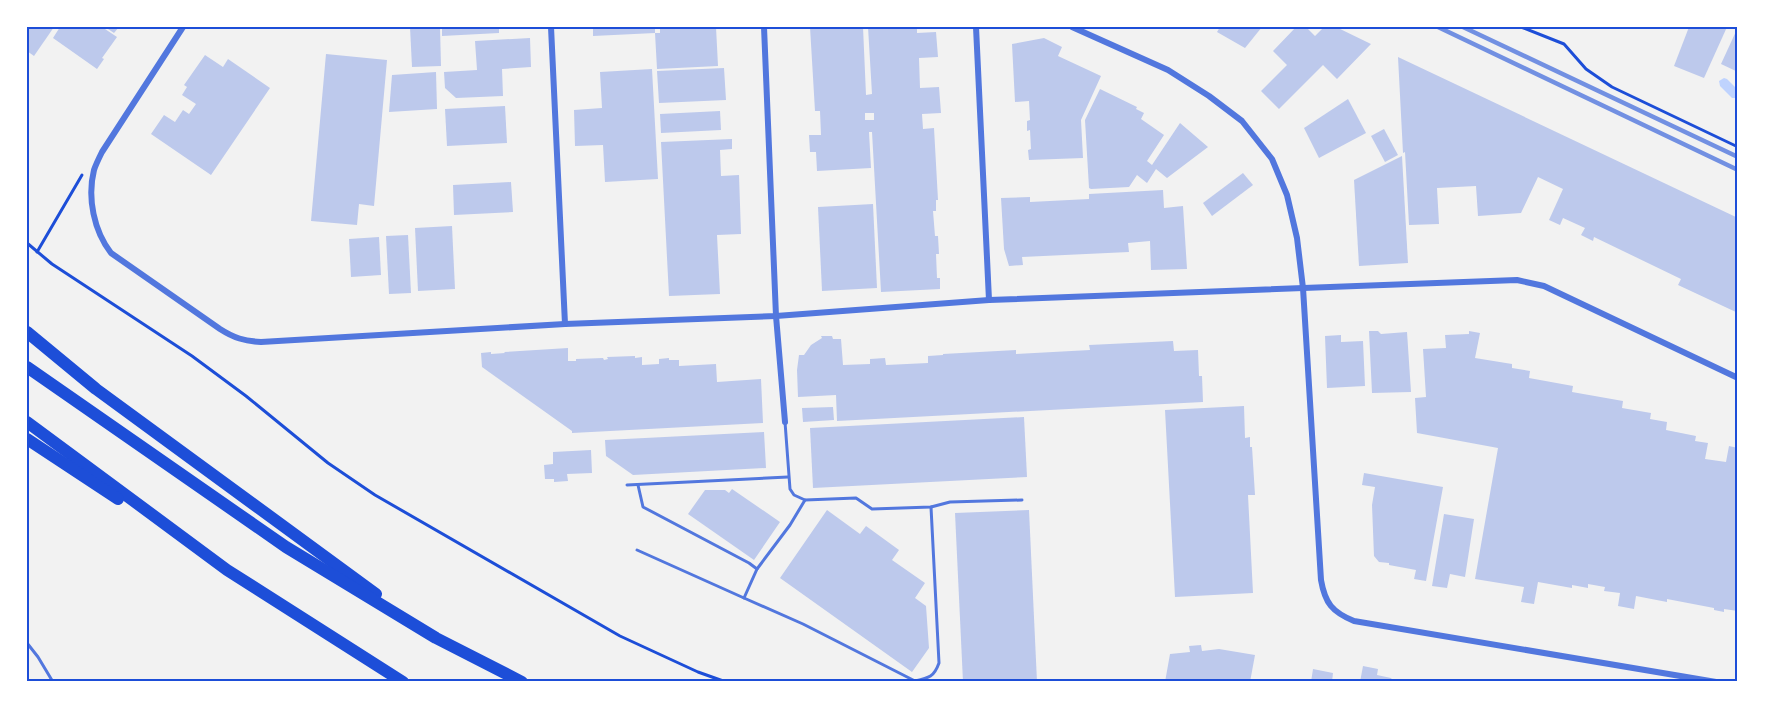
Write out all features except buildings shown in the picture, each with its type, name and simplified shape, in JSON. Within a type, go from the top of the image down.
[{"type":"highway","points":[[27,332],[96,389],[436,638]]},
{"type":"highway","points":[[27,367],[286,547],[436,638],[522,682]]},
{"type":"highway","points":[[27,422],[227,570]]},
{"type":"highway","points":[[27,439],[403,682]]},
{"type":"street","points":[[183,27],[102,152],[94,170],[92,199],[95,222],[104,244],[111,253],[220,329],[245,341],[565,324],[776,316],[989,300],[1517,280],[1544,286],[1738,378]]},
{"type":"street","points":[[551,27],[565,324]]},
{"type":"street","points":[[764,27],[776,316],[785,422]]},
{"type":"street","points":[[976,27],[989,300]]},
{"type":"street","points":[[1072,27],[1168,70],[1209,96],[1242,122],[1272,159],[1287,195],[1297,238],[1303,288],[1321,580],[1324,596],[1333,608],[1342,616],[1354,621],[1716,682]]},
{"type":"lane","points":[[785,422],[790,489],[794,495],[805,500],[856,498],[872,509],[931,507],[950,502],[1022,500]]},
{"type":"lane","points":[[627,485],[788,477]]},
{"type":"lane","points":[[639,485],[643,507],[757,569]]},
{"type":"lane","points":[[744,598],[757,569],[790,525],[805,500]]},
{"type":"lane","points":[[637,550],[803,624],[915,681],[927,679],[936,673],[939,663],[931,507]]},
{"type":"lane","points":[[27,643],[53,682]]},
{"type":"path","points":[[1521,27],[1564,44],[1586,69],[1612,87],[1738,147]]},
{"type":"path","points":[[37,252],[70,195]]},
{"type":"path","points":[[27,243],[192,356],[246,396],[328,463],[375,495],[620,636],[698,672],[726,682]]},
{"type":"water","points":[[1724,78],[1738,90],[1737,98],[1732,98],[1720,86],[1719,81]]},
{"type":"railway","points":[[1438,27],[1738,170]]},
{"type":"railway","points":[[1463,27],[1738,157]]}]
